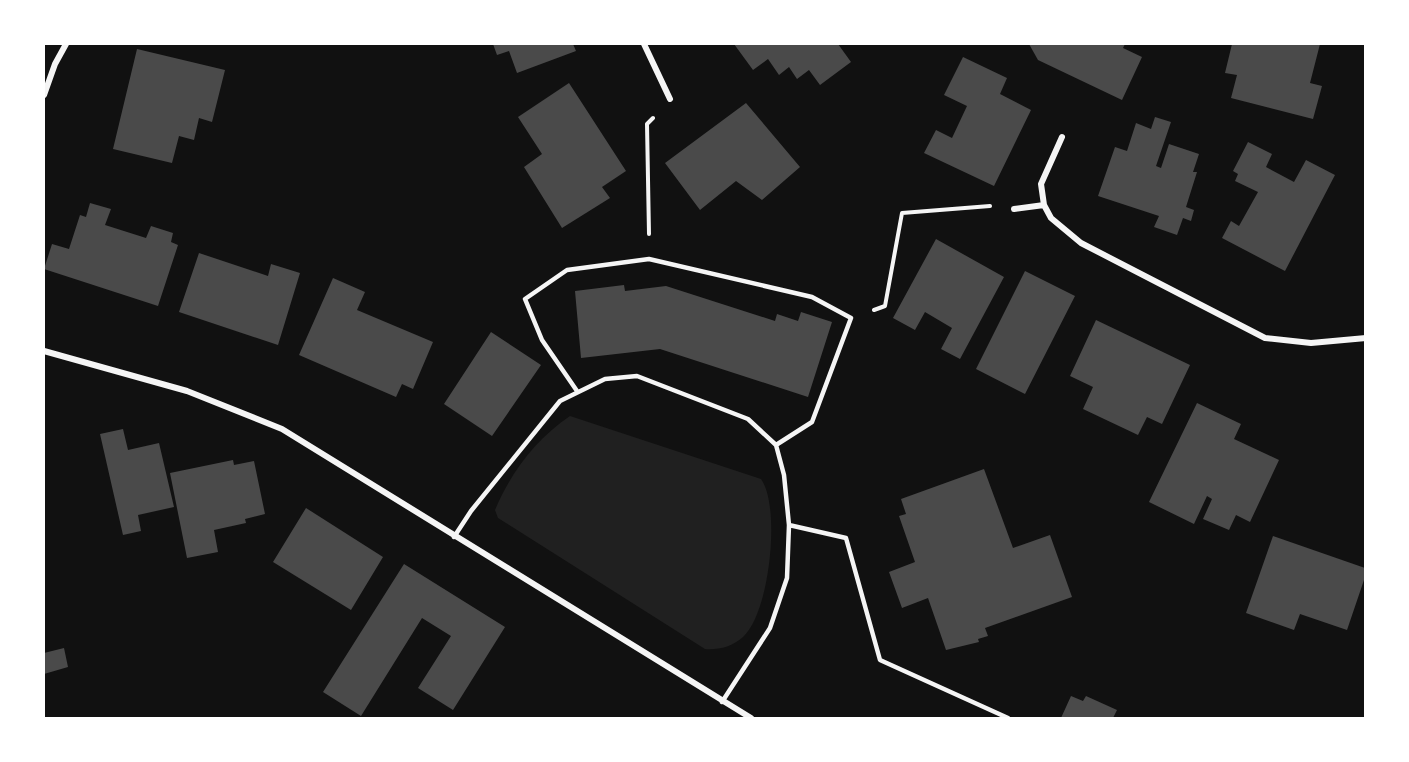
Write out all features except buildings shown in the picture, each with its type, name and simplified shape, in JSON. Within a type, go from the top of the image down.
[{"type":"street","points":[[44,95],[55,64],[66,44]]},
{"type":"street","points":[[644,44],[670,99]]},
{"type":"street","points":[[1062,137],[1041,184],[1044,205],[1051,218],[1081,243],[1265,338],[1311,343],[1365,338]]},
{"type":"street","points":[[1014,209],[1044,205]]},
{"type":"street","points":[[44,351],[188,391],[282,429],[751,718]]},
{"type":"lane","points":[[577,391],[542,340],[525,299],[567,270],[649,259],[812,297],[851,318],[812,422],[776,445]]},
{"type":"lane","points":[[454,537],[471,511],[540,422],[561,401],[605,379],[637,376],[748,419],[776,445],[784,475],[789,525],[787,578],[770,628],[722,702]]},
{"type":"lane","points":[[789,525],[846,538],[879,660],[1008,718]]},
{"type":"path","points":[[649,259],[647,124],[670,99]]},
{"type":"path","points":[[851,318],[885,306],[902,213],[1004,206],[1014,209]]},
{"type":"shaded area","points":[[570,416],[761,479],[767,493],[770,512],[770,559],[760,606],[743,637],[725,647],[705,649],[498,518],[495,510],[501,496],[526,457],[546,435]]}]
